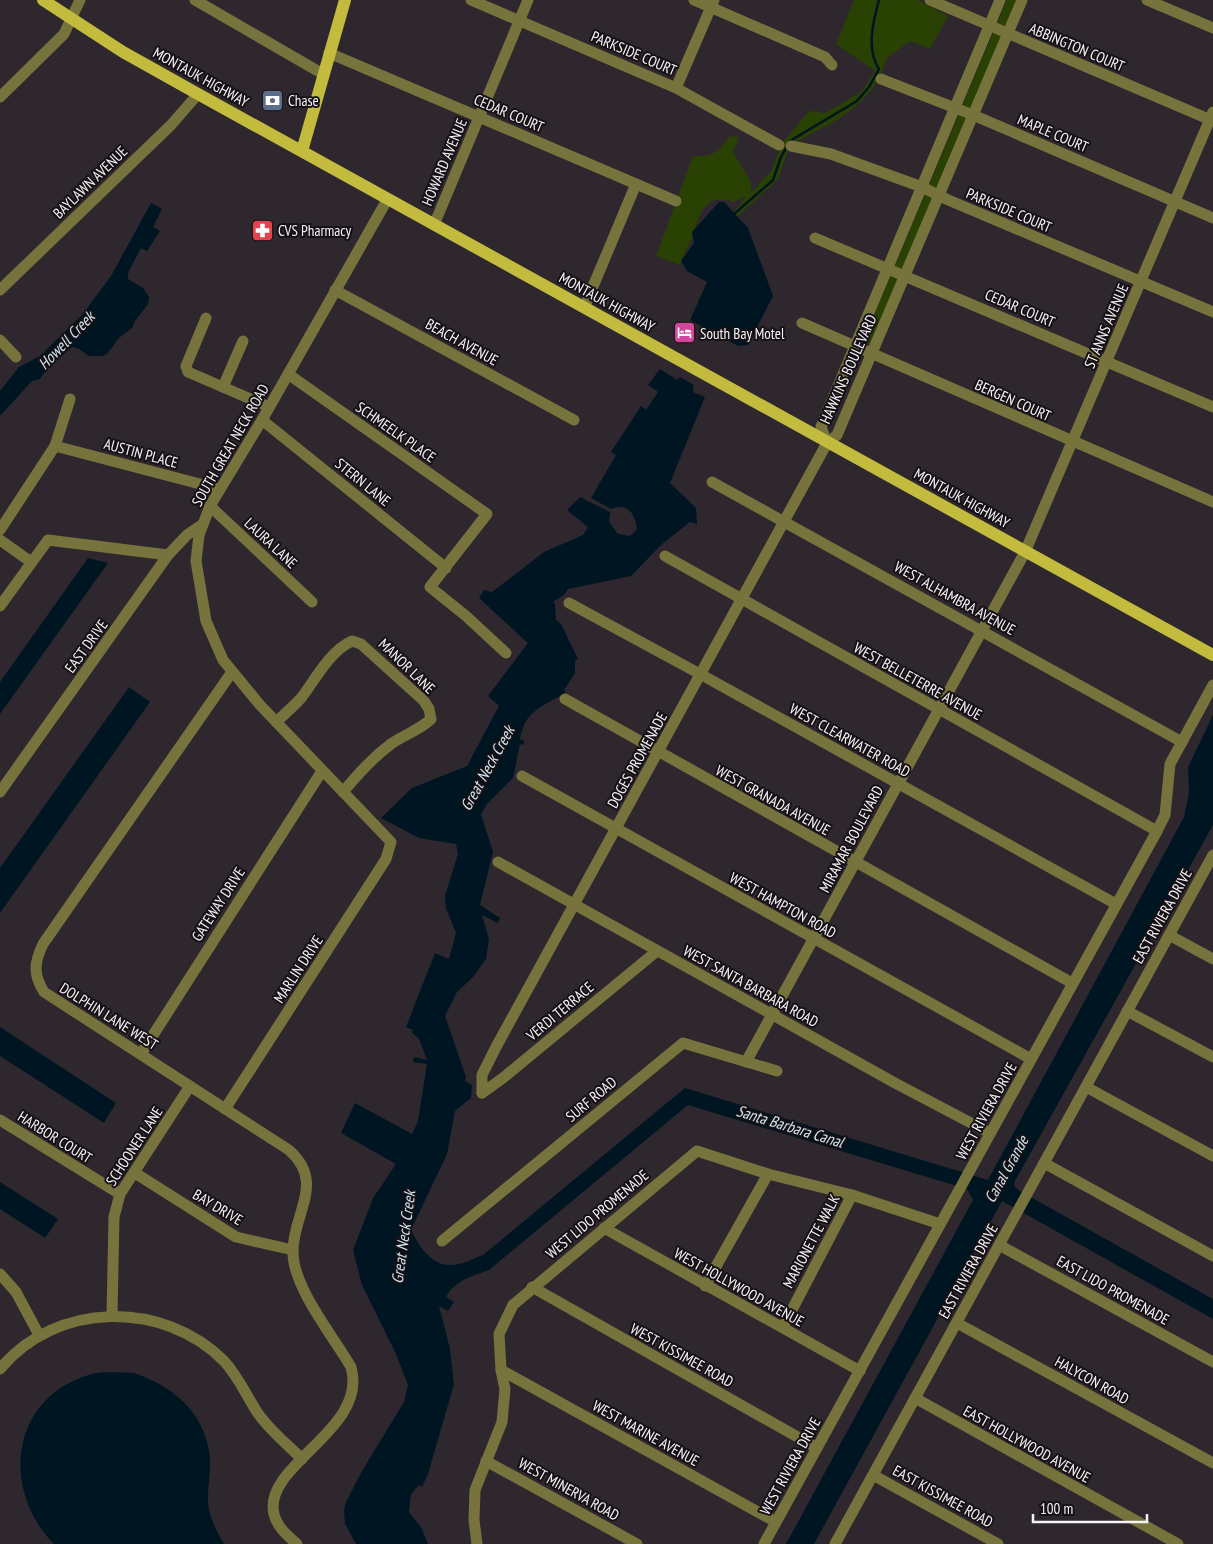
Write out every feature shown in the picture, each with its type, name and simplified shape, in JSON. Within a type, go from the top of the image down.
[{"type":"main road","name":"MONTAUK HIGHWAY","points":[[43,0],[71,20],[198,94],[387,200],[1213,655]]},
{"type":"main road","points":[[302,151],[345,0]]},
{"type":"street","points":[[0,97],[64,34],[80,0]]},
{"type":"street","points":[[194,0],[323,74]]},
{"type":"street","name":"PARKSIDE COURT","points":[[471,0],[676,88],[785,146],[831,154],[922,187],[939,196],[1213,312]]},
{"type":"street","name":"HOWARD AVENUE","points":[[434,225],[528,0]]},
{"type":"street","points":[[694,0],[712,4],[825,57],[832,65]]},
{"type":"street","name":"ABBINGTON COURT","points":[[930,0],[1008,34],[1212,117]]},
{"type":"street","name":"HAWKINS BOULEVARD","points":[[1000,0],[821,427],[826,443],[837,435],[1022,0]]},
{"type":"street","points":[[1147,0],[1213,28]]},
{"type":"street","points":[[676,88],[712,4]]},
{"type":"street","name":"CEDAR COURT","points":[[329,53],[676,201]]},
{"type":"street","name":"MAPLE COURT","points":[[880,79],[973,115],[1213,218]]},
{"type":"street","name":"BAYLAWN AVENUE","points":[[0,290],[170,125],[198,94]]},
{"type":"street","name":"ST ANNS AVENUE","points":[[1025,552],[1212,117]]},
{"type":"street","points":[[584,308],[636,184]]},
{"type":"street","name":"SOUTH GREAT NECK ROAD","points":[[387,200],[262,420],[219,489],[202,524],[196,554],[200,594],[206,621],[223,660],[276,722],[391,842]]},
{"type":"street","name":"CEDAR COURT","points":[[815,238],[1213,407]]},
{"type":"street","name":"BEACH AVENUE","points":[[335,290],[574,420]]},
{"type":"street","points":[[206,318],[186,366],[188,372],[269,407]]},
{"type":"street","name":"BERGEN COURT","points":[[802,323],[1071,442],[1213,502]]},
{"type":"street","points":[[0,340],[16,357]]},
{"type":"street","points":[[223,387],[243,341]]},
{"type":"street","name":"SCHMEELK PLACE","points":[[288,374],[487,514],[446,568]]},
{"type":"street","points":[[0,530],[55,446],[70,399]]},
{"type":"street","name":"STERN LANE","points":[[262,420],[446,568]]},
{"type":"street","name":"DOGES PROMENADE","points":[[482,1093],[482,1075],[489,1060],[742,600],[826,443]]},
{"type":"street","name":"AUSTIN PLACE","points":[[55,446],[219,489]]},
{"type":"street","name":"WEST ALHAMBRA AVENUE","points":[[712,482],[1182,742]]},
{"type":"street","name":"LAURA LANE","points":[[210,506],[312,602]]},
{"type":"street","name":"EAST DRIVE","points":[[0,792],[168,556],[176,546],[202,524]]},
{"type":"street","points":[[0,540],[31,562]]},
{"type":"street","points":[[0,606],[48,540],[168,556]]},
{"type":"street","points":[[176,546],[196,554]]},
{"type":"street","name":"MIRAMAR BOULEVARD","points":[[746,1062],[1025,552]]},
{"type":"street","name":"WEST BELLETERRE AVENUE","points":[[665,556],[1157,831]]},
{"type":"street","points":[[446,568],[430,587],[466,616],[506,653]]},
{"type":"street","name":"WEST CLEARWATER ROAD","points":[[569,603],[1116,904]]},
{"type":"street","name":"MANOR LANE","points":[[276,722],[300,698],[336,652],[343,645],[352,641],[362,644],[424,701],[429,709],[431,719],[425,725],[393,742],[378,754],[343,792]]},
{"type":"street","name":"DOLPHIN LANE WEST","points":[[232,672],[43,944],[34,969],[37,982],[44,992],[289,1150],[298,1158],[306,1178],[306,1191],[293,1250]]},
{"type":"street","name":"WEST RIVIERA DRIVE","points":[[764,1544],[1157,831],[1165,815],[1170,764],[1213,686]]},
{"type":"street","name":"WEST GRANADA AVENUE","points":[[565,699],[658,753],[1072,983]]},
{"type":"street","name":"GATEWAY DRIVE","points":[[141,1054],[322,771]]},
{"type":"street","name":"WEST HAMPTON ROAD","points":[[522,776],[1031,1059]]},
{"type":"street","name":"MARLIN DRIVE","points":[[225,1109],[386,859],[391,842]]},
{"type":"street","name":"EAST RIVIERA DRIVE","points":[[835,1544],[1212,857]]},
{"type":"street","name":"WEST SANTA BARBARA ROAD","points":[[498,862],[894,1083],[990,1133]]},
{"type":"street","points":[[1169,935],[1213,959]]},
{"type":"street","name":"VERDI TERRACE","points":[[482,1093],[504,1078],[657,951]]},
{"type":"street","points":[[1128,1010],[1213,1057]]},
{"type":"street","name":"SURF ROAD","points":[[442,1241],[683,1043],[777,1071]]},
{"type":"street","name":"SCHOONER LANE","points":[[112,1315],[114,1216],[120,1194],[190,1086]]},
{"type":"street","points":[[1086,1087],[1213,1156]]},
{"type":"street","name":"HARBOR COURT","points":[[0,1120],[120,1194]]},
{"type":"street","name":"WEST LIDO PROMENADE","points":[[477,1544],[474,1520],[475,1490],[497,1437],[505,1404],[499,1334],[513,1305],[696,1151],[768,1174],[852,1196],[940,1224]]},
{"type":"street","points":[[1044,1163],[1213,1256]]},
{"type":"street","name":"BAY DRIVE","points":[[135,1173],[236,1237],[293,1250]]},
{"type":"street","points":[[705,1286],[768,1174]]},
{"type":"street","name":"MARIONETTE WALK","points":[[783,1327],[852,1196]]},
{"type":"street","name":"WEST HOLLYWOOD AVENUE","points":[[604,1228],[860,1371]]},
{"type":"street","name":"EAST LIDO PROMENADE","points":[[999,1245],[1213,1362]]},
{"type":"street","points":[[293,1250],[297,1275],[305,1294],[351,1366],[354,1378],[354,1389],[350,1402],[329,1431],[302,1459],[276,1492],[273,1503],[274,1515],[281,1528],[297,1544]]},
{"type":"street","points":[[0,1274],[16,1292],[39,1335]]},
{"type":"street","name":"WEST KISSIMEE ROAD","points":[[532,1288],[817,1448]]},
{"type":"street","points":[[0,1369],[39,1335],[82,1320],[112,1315],[163,1324],[187,1333],[224,1362],[237,1378],[258,1413],[302,1459]]},
{"type":"street","name":"HALYCON ROAD","points":[[957,1323],[1213,1463]]},
{"type":"street","name":"WEST MARINE AVENUE","points":[[501,1370],[776,1522]]},
{"type":"street","name":"EAST HOLLYWOOD AVENUE","points":[[915,1398],[1178,1544]]},
{"type":"street","name":"WEST MINERVA ROAD","points":[[486,1461],[637,1544]]},
{"type":"street","name":"EAST KISSIMEE ROAD","points":[[873,1475],[998,1544]]},
{"type":"green space","points":[[854,0],[918,0],[948,16],[930,49],[910,41],[886,59],[872,89],[849,112],[790,145],[778,179],[737,217],[733,212],[747,196],[733,202],[714,200],[708,204],[703,209],[680,265],[656,256],[693,156],[710,155],[722,146],[730,136],[739,137],[733,152],[752,184],[750,194],[771,171],[782,143],[809,111],[826,113],[862,91],[875,71],[836,44]]},
{"type":"green space","points":[[1007,0],[1016,0],[870,345],[863,342]]},
{"type":"water","points":[[719,202],[724,202],[748,228],[773,296],[748,345],[738,346],[690,320],[707,282],[687,271],[681,261],[694,243],[692,232]]},
{"type":"water","name":"Howell Creek","points":[[151,203],[162,209],[153,227],[160,231],[147,251],[141,248],[128,273],[128,279],[143,288],[149,297],[148,304],[132,328],[119,338],[107,354],[102,356],[89,356],[79,349],[72,347],[46,370],[40,379],[32,381],[0,416],[0,391],[19,367],[40,356],[82,315],[111,276]]},
{"type":"water","points":[[660,369],[677,380],[680,377],[694,385],[693,392],[705,397],[670,483],[696,508],[697,524],[690,522],[662,544],[631,576],[568,589],[564,595],[553,602],[555,604],[556,620],[561,624],[578,659],[575,661],[575,673],[564,690],[566,692],[536,710],[526,722],[520,740],[524,740],[524,745],[520,744],[513,778],[487,804],[481,814],[493,852],[480,905],[500,918],[498,923],[482,915],[489,939],[486,959],[473,977],[457,992],[445,1016],[466,1077],[465,1081],[472,1085],[471,1098],[455,1111],[447,1154],[411,1230],[414,1236],[432,1259],[445,1264],[460,1264],[483,1255],[685,1088],[988,1180],[1184,817],[1189,792],[1188,767],[1213,715],[1213,825],[1015,1181],[1014,1186],[1018,1190],[1213,1299],[1213,1319],[1002,1201],[814,1544],[786,1544],[973,1200],[967,1189],[688,1105],[489,1270],[465,1279],[450,1291],[446,1297],[454,1302],[448,1311],[439,1306],[450,1349],[454,1384],[428,1474],[422,1487],[419,1485],[411,1494],[409,1512],[421,1527],[428,1544],[356,1544],[345,1524],[344,1510],[346,1502],[362,1471],[404,1402],[408,1385],[396,1354],[362,1285],[353,1250],[373,1198],[396,1164],[341,1133],[355,1103],[412,1134],[418,1121],[427,1064],[413,1062],[414,1057],[427,1060],[419,1039],[412,1033],[413,1030],[406,1027],[435,953],[449,959],[456,933],[446,908],[445,896],[458,854],[456,844],[419,838],[381,818],[412,788],[467,766],[499,706],[488,696],[528,643],[479,598],[484,590],[492,592],[544,552],[583,535],[588,527],[567,510],[580,497],[610,512],[609,522],[618,534],[630,536],[637,529],[632,514],[626,508],[617,507],[611,509],[591,498],[616,455],[611,452],[641,406],[646,410],[658,392],[648,385]]},
{"type":"water","points":[[88,558],[108,563],[0,714],[0,682]]},
{"type":"water","points":[[129,687],[150,702],[0,913],[0,868]]},
{"type":"water","points":[[0,1027],[116,1103],[104,1123],[0,1056]]},
{"type":"water","points":[[0,1182],[58,1219],[45,1238],[0,1209]]},
{"type":"water","points":[[97,1373],[134,1373],[148,1378],[173,1393],[183,1401],[200,1423],[210,1457],[209,1510],[224,1544],[54,1544],[37,1522],[26,1498],[21,1472],[22,1447],[30,1423],[44,1402],[65,1385]]},
{"type":"waterway","name":"Great Neck Creek","points":[[734,214],[773,180],[781,157],[790,141],[857,101],[869,87],[879,69],[875,61],[872,44],[873,26],[879,0]]},
{"type":"place","name":"Chase","points":[[272,100]]},
{"type":"place","name":"CVS Pharmacy","points":[[262,230]]},
{"type":"place","name":"South Bay Motel","points":[[684,333]]},
{"type":"water label","name":"Santa Barbara Canal","points":[[790,1126]]},
{"type":"water label","name":"Canal Grande","points":[[1006,1169]]}]
